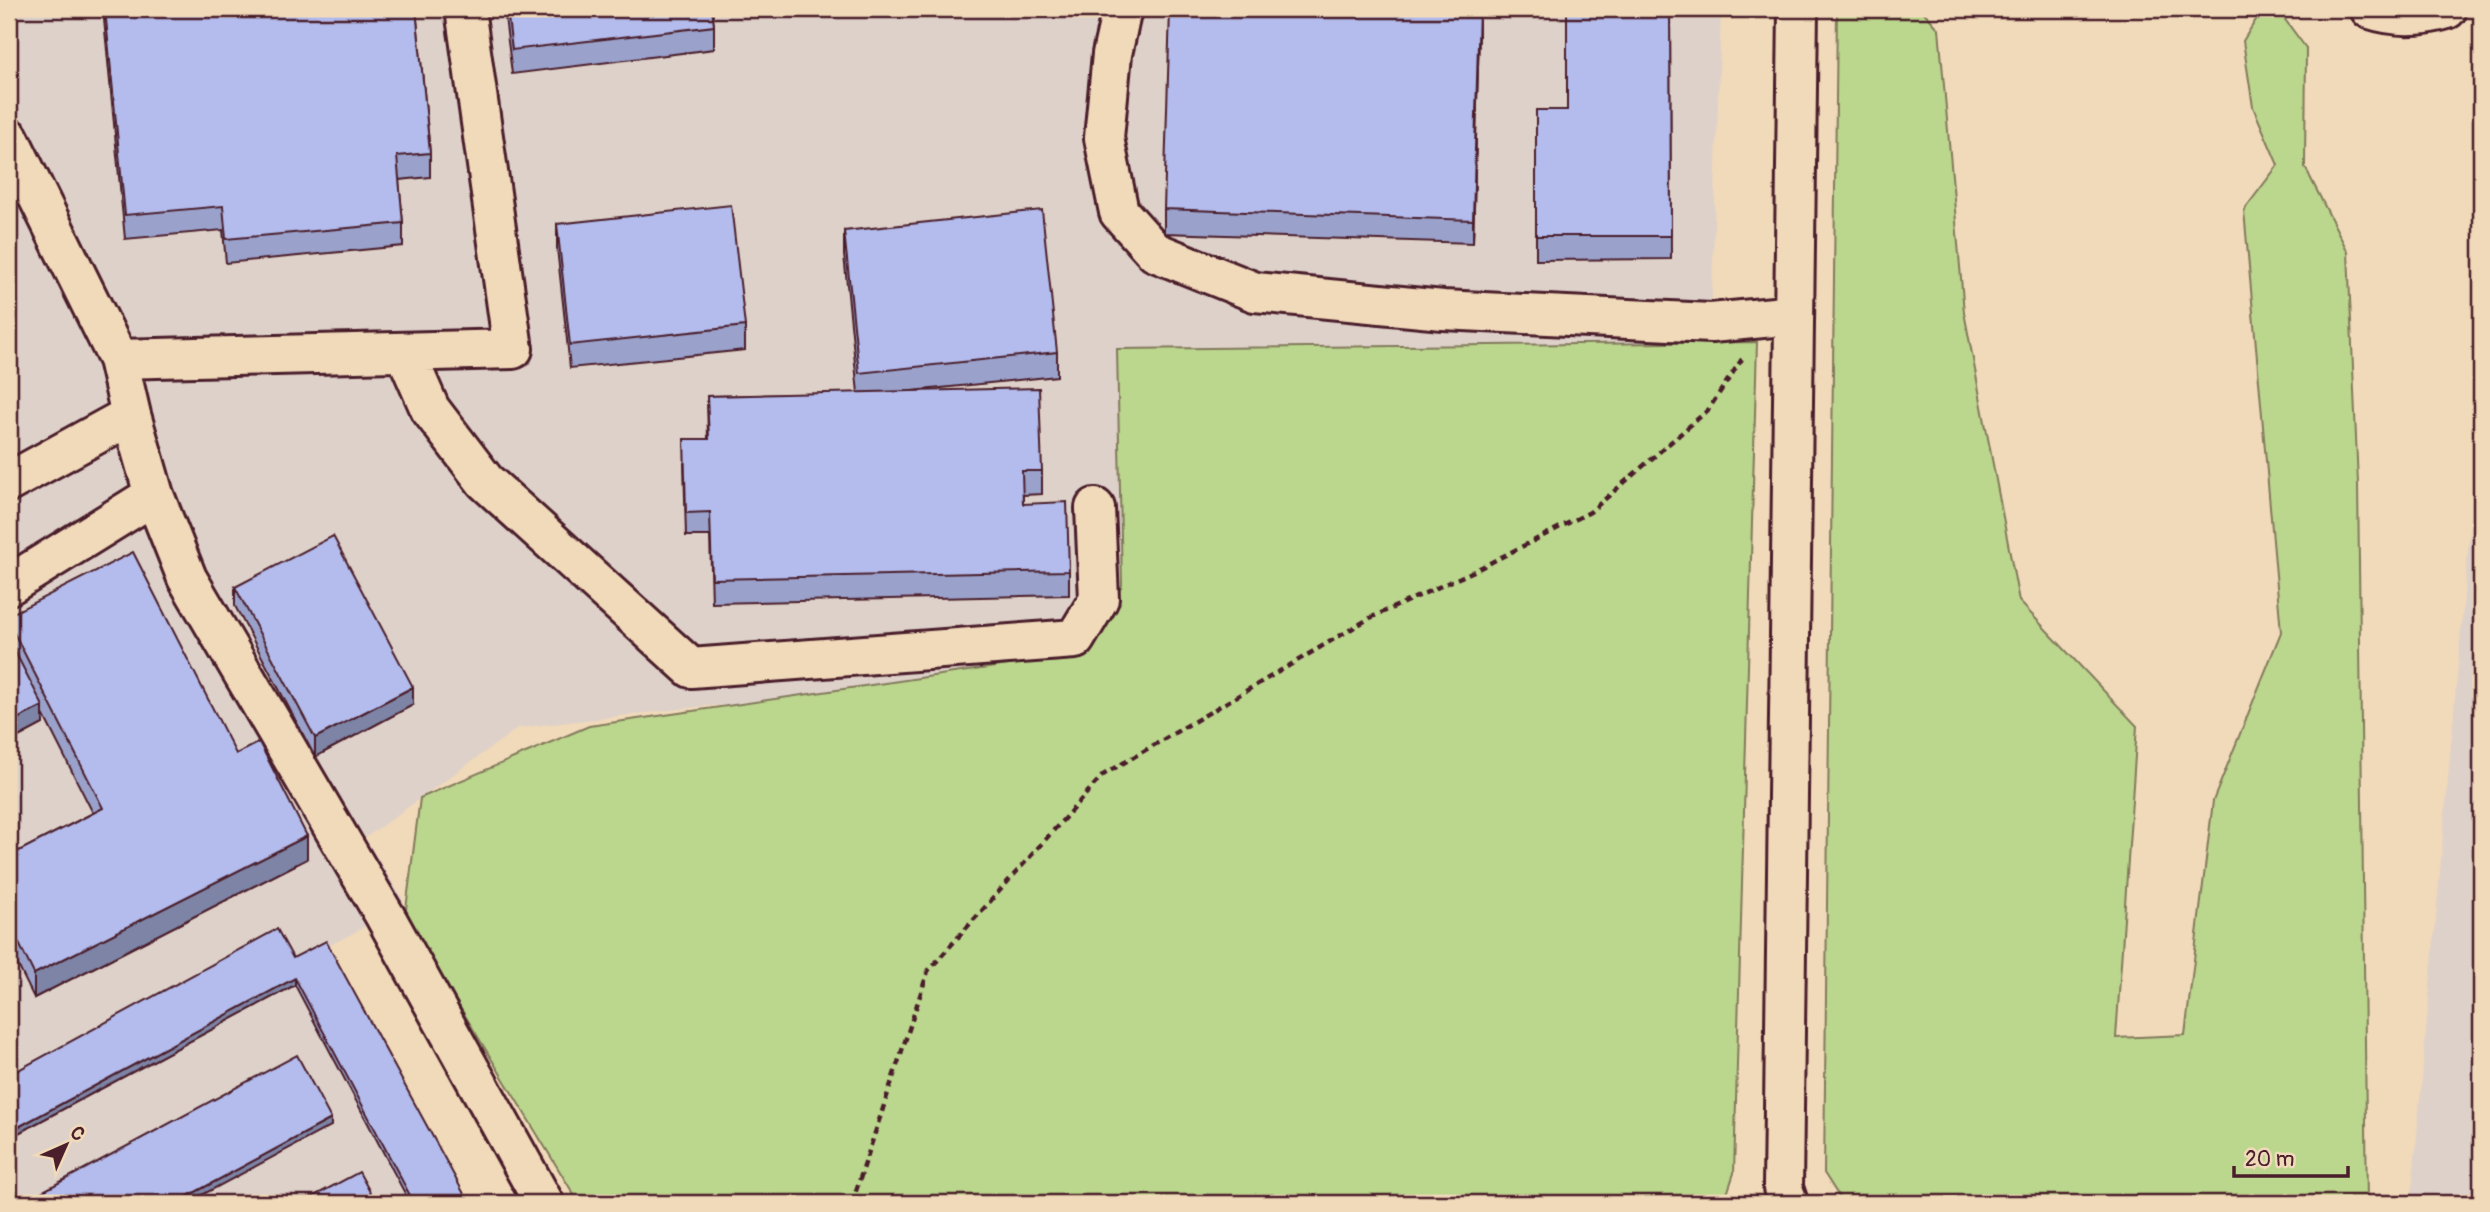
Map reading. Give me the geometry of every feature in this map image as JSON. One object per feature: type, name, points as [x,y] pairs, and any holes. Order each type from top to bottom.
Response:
[{"type":"street","points":[[118,359],[513,349],[465,9]]},
{"type":"street","points":[[1122,9],[1112,54],[1104,138],[1119,212],[1155,252],[1255,292],[1454,311],[1711,323],[1782,316]]},
{"type":"street","points":[[1783,1198],[1782,316],[1798,9]]},
{"type":"street","points":[[2370,9],[2421,16],[2447,9]]},
{"type":"street","points":[[9,138],[118,359],[154,495],[187,578],[385,916],[544,1203]]},
{"type":"street","points":[[405,352],[430,410],[485,481],[691,667],[1075,639],[1099,598],[1095,509]]},
{"type":"street","points":[[9,482],[131,415]]},
{"type":"street","points":[[9,584],[154,495]]},
{"type":"path","points":[[852,1203],[928,971],[1104,775],[1370,618],[1474,571],[1590,512],[1708,410],[1782,316]]},
{"type":"shaded area","points":[[9,9],[1721,9],[1709,387],[1124,699],[706,706],[518,728],[365,838],[404,901],[385,916],[327,947],[466,1203],[9,1203]]},
{"type":"shaded area","points":[[2481,401],[2481,1203],[2411,1203]]},
{"type":"green space","points":[[1837,9],[1921,9],[1939,29],[1964,312],[2019,601],[2137,726],[2116,1038],[2185,1035],[2213,801],[2281,632],[2244,210],[2278,165],[2253,107],[2243,41],[2260,13],[2283,17],[2306,48],[2305,167],[2348,252],[2358,483],[2367,1203],[1843,1203],[1824,1173]]},
{"type":"green space","points":[[1757,342],[1734,1173],[1724,1203],[579,1203],[405,917],[420,798],[589,726],[1085,654],[1122,585],[1117,349]]},
{"type":"building","points":[[105,9],[416,9],[430,153],[397,156],[403,223],[226,239],[223,206],[125,215]]},
{"type":"building","points":[[507,9],[712,9],[714,26],[512,50]]},
{"type":"building","points":[[1170,9],[1479,9],[1473,220],[1164,209]]},
{"type":"building","points":[[1567,9],[1670,9],[1671,236],[1536,236],[1536,110],[1567,110]]},
{"type":"building","points":[[731,205],[745,326],[570,345],[557,224]]},
{"type":"building","points":[[1042,210],[1057,352],[859,373],[844,231]]},
{"type":"building","points":[[1039,388],[1042,471],[1022,471],[1023,504],[1067,502],[1069,571],[712,579],[710,512],[686,513],[684,439],[709,439],[707,396]]},
{"type":"building","points":[[333,536],[413,687],[315,738],[235,587]]},
{"type":"building","points":[[133,552],[236,754],[259,742],[307,836],[34,974],[9,923],[9,856],[103,808],[9,623],[9,615]]},
{"type":"building","points":[[9,643],[43,706],[9,723]]},
{"type":"building","points":[[277,929],[293,958],[326,941],[469,1203],[414,1203],[295,978],[9,1132],[9,1075]]},
{"type":"building","points":[[297,1055],[331,1119],[175,1203],[21,1203]]},
{"type":"building","points":[[359,1172],[376,1203],[301,1203]]}]
